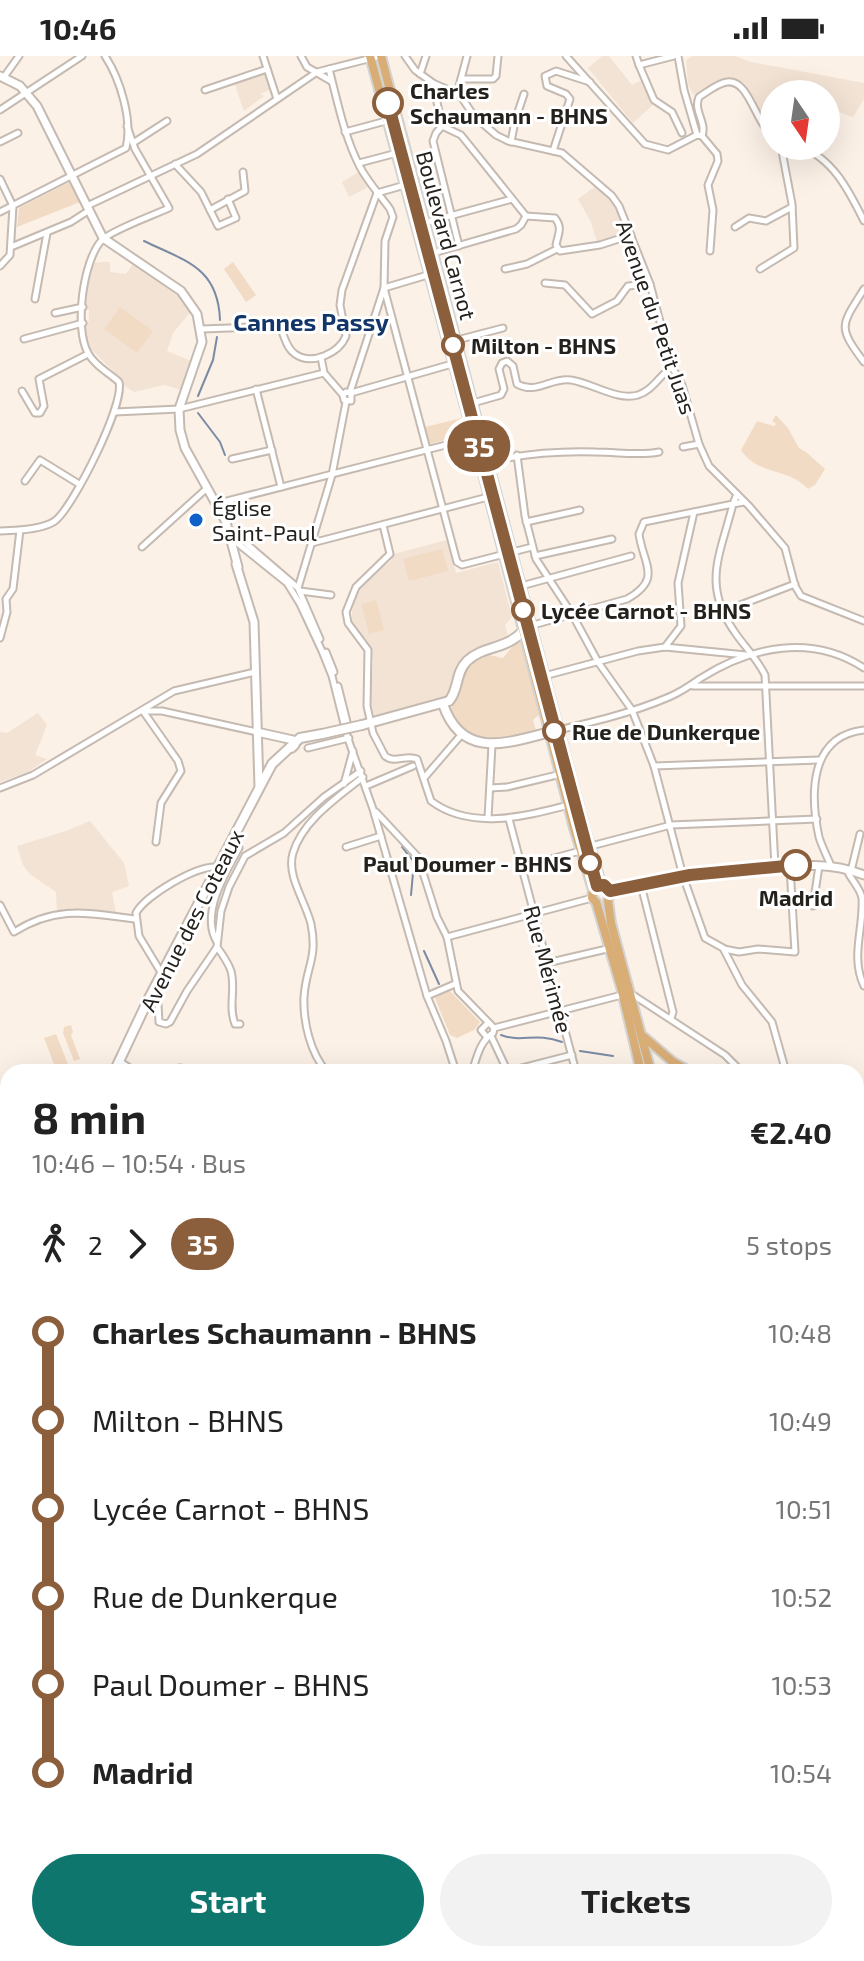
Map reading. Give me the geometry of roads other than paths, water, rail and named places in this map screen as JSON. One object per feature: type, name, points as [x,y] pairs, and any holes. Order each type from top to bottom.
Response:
[{"type":"main road","name":"Boulevard Carnot","points":[[375,57],[387,120],[452,364],[468,404]]},
{"type":"main road","name":"Boulevard Carnot","points":[[375,57],[426,223],[457,340],[489,497],[533,625],[580,851],[641,1033],[642,1064]]},
{"type":"main road","name":"Boulevard Carnot","points":[[477,437],[488,462],[523,631],[607,892],[642,1064]]},
{"type":"main road","points":[[523,631],[505,645],[468,660],[459,673],[453,698],[443,704],[462,733],[475,741],[492,745],[554,735]]},
{"type":"main road","name":"Avenue des Coteaux","points":[[273,766],[289,752],[322,734],[443,704]]},
{"type":"main road","name":"Avenue des Coteaux","points":[[117,1064],[259,787],[294,743],[306,742]]},
{"type":"main road","points":[[594,897],[607,892]]},
{"type":"main road","points":[[594,897],[607,892]]},
{"type":"main road","points":[[641,1033],[677,1064]]},
{"type":"main road","points":[[645,1064],[662,1059],[673,1062]]},
{"type":"street","points":[[19,56],[2,76],[28,94],[103,238],[181,291],[193,305],[202,329],[200,349],[179,409],[182,439],[221,517],[251,607],[259,787]]},
{"type":"street","points":[[0,110],[82,56]]},
{"type":"street","points":[[0,531],[54,522],[93,462],[121,391],[119,382],[88,354],[83,339],[87,268],[103,238],[169,208],[133,143],[119,85],[105,56]]},
{"type":"street","points":[[263,56],[277,99]]},
{"type":"street","points":[[301,56],[307,67],[332,81]]},
{"type":"street","name":"Avenue du Petit Juas","points":[[405,56],[420,74],[457,94],[486,127],[511,142],[562,153],[612,196],[619,206],[650,284],[672,367],[682,385],[699,444],[709,466],[745,501],[785,548],[795,584]]},
{"type":"street","points":[[420,74],[426,56]]},
{"type":"street","points":[[457,94],[467,56]]},
{"type":"street","points":[[461,79],[493,79],[498,56]]},
{"type":"street","points":[[566,56],[642,142],[669,149],[700,135],[704,129],[697,108],[699,97],[728,81],[744,89],[760,123]]},
{"type":"street","points":[[636,56],[654,100],[672,112],[682,133]]},
{"type":"street","points":[[639,65],[676,56],[700,135],[717,154],[718,161],[708,185],[713,210],[710,251]]},
{"type":"street","points":[[11,247],[47,232],[150,175],[197,154],[317,72],[375,57]]},
{"type":"street","points":[[205,90],[267,69]]},
{"type":"street","points":[[329,69],[345,132],[359,163],[393,217],[385,241],[384,288],[459,564],[532,547]]},
{"type":"street","points":[[553,151],[570,99],[547,86],[545,76],[556,71],[591,83]]},
{"type":"street","points":[[433,83],[442,126]]},
{"type":"street","points":[[511,142],[524,94]]},
{"type":"street","points":[[345,132],[387,120]]},
{"type":"street","points":[[133,143],[167,121]]},
{"type":"street","points":[[0,212],[126,148],[127,126]]},
{"type":"street","points":[[442,126],[461,135],[526,216],[555,218],[560,223],[557,249]]},
{"type":"street","points":[[442,126],[433,141],[459,246]]},
{"type":"street","points":[[0,142],[18,133]]},
{"type":"street","points":[[359,163],[398,153]]},
{"type":"street","points":[[760,269],[794,248],[792,207],[784,160]]},
{"type":"street","points":[[824,160],[834,169],[862,212],[864,221]]},
{"type":"street","points":[[175,164],[201,192],[217,225],[236,218],[228,199]]},
{"type":"street","points":[[210,210],[247,189],[243,172]]},
{"type":"street","points":[[0,179],[13,206],[11,247],[8,259],[0,266]]},
{"type":"street","points":[[377,193],[406,185]]},
{"type":"street","points":[[202,329],[276,325],[295,354],[302,357],[321,357],[338,348],[346,336],[340,299],[377,193]]},
{"type":"street","points":[[416,225],[512,199]]},
{"type":"street","points":[[735,227],[749,218],[766,221],[792,207]]},
{"type":"street","points":[[432,254],[516,229],[526,216]]},
{"type":"street","points":[[35,299],[47,232]]},
{"type":"street","points":[[505,269],[527,264],[557,249],[564,252],[631,235]]},
{"type":"street","points":[[384,288],[439,272]]},
{"type":"street","points":[[545,283],[565,285],[592,314],[617,301],[628,286],[650,284]]},
{"type":"street","points":[[346,402],[352,399],[350,393],[384,288]]},
{"type":"street","points":[[864,290],[844,326],[846,336],[864,362]]},
{"type":"street","points":[[55,313],[83,307]]},
{"type":"street","points":[[376,307],[388,308]]},
{"type":"street","points":[[24,339],[83,323]]},
{"type":"street","points":[[457,340],[503,328]]},
{"type":"street","points":[[22,391],[35,413],[40,413],[44,406],[39,379],[88,354]]},
{"type":"street","points":[[297,591],[332,475],[346,402],[324,373],[321,357]]},
{"type":"street","points":[[468,404],[501,395],[504,389],[499,369],[507,361],[513,366],[517,384],[526,389],[568,379],[634,397],[648,391],[672,367]]},
{"type":"street","points":[[343,395],[452,364]]},
{"type":"street","points":[[115,412],[179,409],[324,373]]},
{"type":"street","points":[[256,389],[281,487]]},
{"type":"street","points":[[214,504],[477,437]]},
{"type":"street","points":[[683,447],[699,444]]},
{"type":"street","points":[[232,459],[272,450]]},
{"type":"street","points":[[488,462],[549,452],[636,455],[659,452]]},
{"type":"street","points":[[517,455],[526,522],[535,556],[598,662],[632,710],[654,766],[683,876],[705,938],[739,952],[758,949],[795,952],[789,865]]},
{"type":"street","points":[[25,481],[40,460],[79,484]]},
{"type":"street","points":[[142,547],[206,489]]},
{"type":"street","points":[[737,494],[715,572],[717,601],[765,675],[775,867]]},
{"type":"street","points":[[311,543],[489,497]]},
{"type":"street","points":[[533,625],[627,599],[639,592],[649,577],[639,534],[644,522],[745,501]]},
{"type":"street","points":[[526,522],[580,510]]},
{"type":"street","points":[[665,647],[681,626],[678,583],[694,512]]},
{"type":"street","points":[[383,525],[390,554],[356,587],[346,612],[348,623],[368,650],[366,724],[385,756],[394,760],[415,758],[419,761],[429,797],[434,804],[462,814],[509,819],[570,804]]},
{"type":"street","points":[[0,638],[7,612],[3,599],[13,589],[20,530]]},
{"type":"street","points":[[227,534],[297,591],[332,676],[427,996],[453,1064]]},
{"type":"street","points":[[227,534],[238,567]]},
{"type":"street","points":[[227,534],[297,591],[331,595]]},
{"type":"street","points":[[535,556],[612,539]]},
{"type":"street","points":[[235,552],[244,547]]},
{"type":"street","points":[[520,586],[631,556]]},
{"type":"street","points":[[727,619],[740,605],[795,584],[801,596],[864,621]]},
{"type":"street","points":[[544,676],[665,647],[750,654],[799,646],[830,652],[864,668]]},
{"type":"street","points":[[554,735],[669,697],[750,654]]},
{"type":"street","points":[[0,788],[33,775],[178,689],[255,672]]},
{"type":"street","points":[[692,686],[864,686]]},
{"type":"street","points":[[159,700],[162,711]]},
{"type":"street","points":[[143,711],[162,711],[293,740],[289,752]]},
{"type":"street","points":[[143,711],[178,761],[181,771],[161,803],[156,842]]},
{"type":"street","points":[[831,866],[820,839],[817,819],[819,760],[840,737],[864,730]]},
{"type":"street","points":[[424,779],[462,733]]},
{"type":"street","points":[[306,742],[350,742]]},
{"type":"street","points":[[345,788],[350,742]]},
{"type":"street","points":[[488,818],[492,745]]},
{"type":"street","points":[[654,766],[819,760]]},
{"type":"street","points":[[258,766],[261,771],[273,766]]},
{"type":"street","points":[[366,786],[413,766]]},
{"type":"street","points":[[320,1064],[308,1030],[304,998],[315,952],[314,944],[292,859],[307,826],[362,774]]},
{"type":"street","points":[[490,788],[562,774]]},
{"type":"street","points":[[149,998],[158,1004],[159,1022],[170,1022],[218,945],[221,911],[245,856],[284,833],[324,797],[345,788]]},
{"type":"street","points":[[373,809],[418,857],[437,917],[447,937],[455,984],[459,993],[494,1028]]},
{"type":"street","name":"Rue Mérimée","points":[[509,819],[574,1064]]},
{"type":"street","points":[[591,846],[671,825],[817,819]]},
{"type":"street","points":[[379,829],[386,825]]},
{"type":"street","points":[[860,834],[849,870],[861,896],[857,960],[858,975],[864,986]]},
{"type":"street","points":[[346,847],[381,836]]},
{"type":"street","points":[[231,841],[239,848],[223,880],[211,915],[211,930],[231,971],[230,1013],[235,1024],[240,1024]]},
{"type":"street","points":[[521,867],[580,851]]},
{"type":"street","points":[[607,892],[683,876],[789,865],[831,866],[864,875]]},
{"type":"street","points":[[813,906],[819,865]]},
{"type":"street","points":[[162,974],[139,936],[135,919],[139,907],[157,892],[204,868],[218,867]]},
{"type":"street","points":[[641,884],[673,1012],[671,1018]]},
{"type":"street","points":[[447,937],[594,897]]},
{"type":"street","points":[[0,905],[14,932],[56,913],[100,913],[135,919]]},
{"type":"street","points":[[547,963],[611,948]]},
{"type":"street","points":[[723,948],[742,985],[772,1022],[784,1064]]},
{"type":"street","points":[[427,996],[455,984]]},
{"type":"street","points":[[474,1064],[478,1051],[494,1028],[626,994],[671,1018],[734,1064]]},
{"type":"street","points":[[487,1024],[481,1030],[488,1036],[503,1064]]},
{"type":"street","points":[[538,1064],[572,1055]]},
{"type":"waterway","points":[[144,241],[186,261],[206,277],[218,302],[220,320]]},
{"type":"waterway","points":[[198,396],[213,360],[217,337]]},
{"type":"waterway","points":[[198,413],[220,442],[225,455]]},
{"type":"waterway","points":[[402,847],[414,862],[411,895]]},
{"type":"waterway","points":[[424,951],[439,984]]},
{"type":"waterway","points":[[501,1035],[562,1042]]},
{"type":"waterway","points":[[580,1051],[613,1056]]},
{"type":"place","name":"Charles Schaumann - BHNS","points":[[388,103]]},
{"type":"place","name":"Milton - BHNS","points":[[453,345]]},
{"type":"place","name":"Église Saint-Paul","points":[[196,520]]},
{"type":"place","name":"Lycée Carnot - BHNS","points":[[523,610]]},
{"type":"place","name":"Rue de Dunkerque","points":[[554,731]]},
{"type":"place","name":"Paul Doumer - BHNS","points":[[590,863]]},
{"type":"place","name":"Madrid","points":[[796,865]]},
{"type":"district","name":"Cannes Passy","points":[[311,321]]}]
